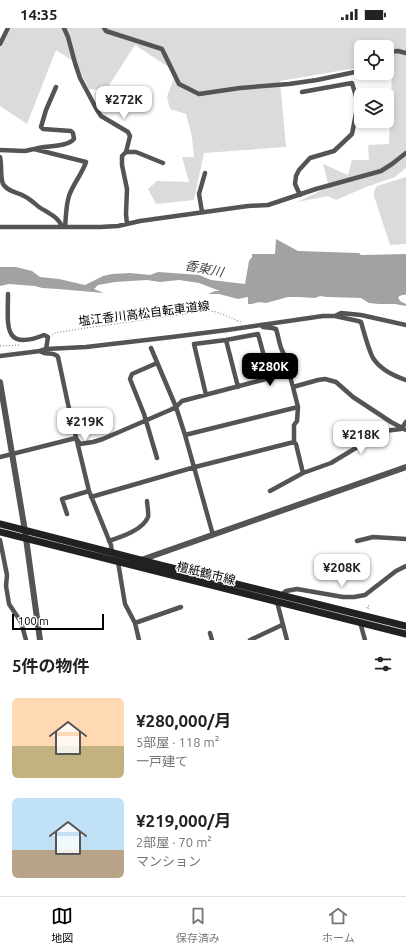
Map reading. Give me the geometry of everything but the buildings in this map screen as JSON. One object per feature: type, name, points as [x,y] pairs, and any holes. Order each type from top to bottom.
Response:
[{"type":"main road","name":"檀紙鶴市線","points":[[0,524],[25,534],[118,562],[406,634]]},
{"type":"main road","name":"檀紙鶴市線","points":[[0,532],[25,534],[112,553],[406,626]]},
{"type":"street","points":[[0,44],[8,28]]},
{"type":"street","points":[[64,28],[80,78],[97,110],[101,116],[128,132],[130,136],[126,152],[122,156],[122,165],[128,189],[126,214],[127,224]]},
{"type":"street","points":[[104,28],[106,31],[162,49],[179,84],[199,94],[240,88],[289,84],[354,72]]},
{"type":"street","points":[[394,51],[406,53]]},
{"type":"street","points":[[300,195],[295,184],[296,176],[299,170],[310,158],[334,151],[352,134],[358,102],[352,83],[302,92]]},
{"type":"street","points":[[34,150],[39,147],[60,145],[74,139],[72,131],[43,129],[41,127],[46,110],[56,87]]},
{"type":"street","points":[[0,150],[34,150],[86,162],[69,195],[64,227]]},
{"type":"street","points":[[126,152],[136,152],[163,163]]},
{"type":"street","points":[[0,226],[118,226],[140,221],[202,212],[268,205],[316,189],[382,171],[406,153]]},
{"type":"street","points":[[0,156],[4,186],[9,190],[25,196],[54,216],[64,227]]},
{"type":"street","points":[[202,212],[199,194],[205,173]]},
{"type":"street","points":[[8,294],[8,326],[11,335],[16,340],[23,341],[36,339],[44,335],[48,337],[46,349]]},
{"type":"street","points":[[335,316],[340,313],[361,315],[406,325]]},
{"type":"street","points":[[0,356],[46,349],[86,347],[172,338],[316,316],[335,316],[361,322],[373,358],[384,369],[396,377],[406,380]]},
{"type":"street","points":[[261,325],[263,327],[276,329],[282,350],[289,364],[289,373],[294,387],[298,407],[297,421],[294,425],[294,442],[296,444],[303,473]]},
{"type":"street","points":[[206,395],[194,344],[258,334],[270,378]]},
{"type":"street","points":[[226,340],[238,387]]},
{"type":"street","points":[[151,348],[176,407],[213,534]]},
{"type":"street","points":[[40,351],[42,353],[57,355],[89,491],[111,545],[112,553]]},
{"type":"street","points":[[157,363],[132,374],[130,379],[144,414],[157,458]]},
{"type":"street","points":[[76,438],[80,444],[103,439],[176,407],[182,401],[289,373]]},
{"type":"street","points":[[294,387],[325,379],[336,382],[353,397],[404,429]]},
{"type":"street","points":[[0,382],[25,534],[40,640]]},
{"type":"street","points":[[185,435],[298,407]]},
{"type":"street","points":[[404,429],[406,422]]},
{"type":"street","points":[[270,491],[303,473],[331,463],[384,431],[404,429]]},
{"type":"street","points":[[0,457],[76,438]]},
{"type":"street","points":[[91,497],[294,442]]},
{"type":"street","points":[[128,564],[406,467]]},
{"type":"street","points":[[67,514],[62,499],[89,491]]},
{"type":"street","points":[[109,541],[123,537],[141,526],[148,517],[147,501]]},
{"type":"street","points":[[357,541],[373,537],[406,539]]},
{"type":"street","points":[[0,540],[7,575],[6,586],[9,604],[22,622],[26,640]]},
{"type":"street","points":[[118,562],[125,604],[134,623],[139,640]]},
{"type":"street","points":[[281,595],[286,591],[297,590],[343,597],[360,597],[365,595],[396,571],[406,566]]},
{"type":"street","points":[[277,602],[287,640]]},
{"type":"street","points":[[134,623],[181,607]]},
{"type":"street","points":[[360,622],[365,640]]},
{"type":"street","points":[[250,640],[282,625]]},
{"type":"street","points":[[210,633],[212,640]]},
{"type":"path","name":"塩江香川高松自転車道線","points":[[48,337],[55,333],[207,311],[217,312],[240,322],[246,322]]},
{"type":"path","points":[[0,346],[22,345]]},
{"type":"shaded area","points":[[11,28],[406,28],[406,168],[395,177],[366,187],[336,200],[328,196],[297,202],[329,187],[323,164],[348,175],[352,160],[369,160],[368,145],[389,144],[390,128],[394,128],[394,88],[391,88],[392,80],[394,80],[394,40],[354,40],[354,69],[280,81],[286,147],[204,153],[194,200],[156,204],[148,189],[157,181],[189,182],[182,157],[194,157],[192,137],[186,114],[170,109],[167,97],[176,72],[135,45],[106,90],[89,89],[76,63],[56,50],[27,124],[0,106],[0,48]]},
{"type":"shaded area","points":[[406,177],[406,244],[390,245],[374,196],[374,191],[377,186]]},
{"type":"shaded area","points":[[276,239],[298,251],[359,253],[361,255],[406,254],[406,294],[398,297],[400,301],[406,304],[406,306],[369,303],[361,298],[320,296],[315,298],[288,297],[266,303],[259,302],[248,304],[248,297],[238,299],[219,294],[208,294],[215,291],[220,291],[199,283],[179,280],[160,282],[147,280],[115,282],[98,285],[94,289],[104,293],[9,284],[0,286],[0,267],[16,267],[32,271],[40,277],[59,279],[85,285],[103,276],[112,274],[130,273],[150,275],[158,272],[199,275],[211,280],[245,284],[249,261],[252,254],[275,254]]},
{"type":"water label","name":"香東川","points":[[204,268]]}]
